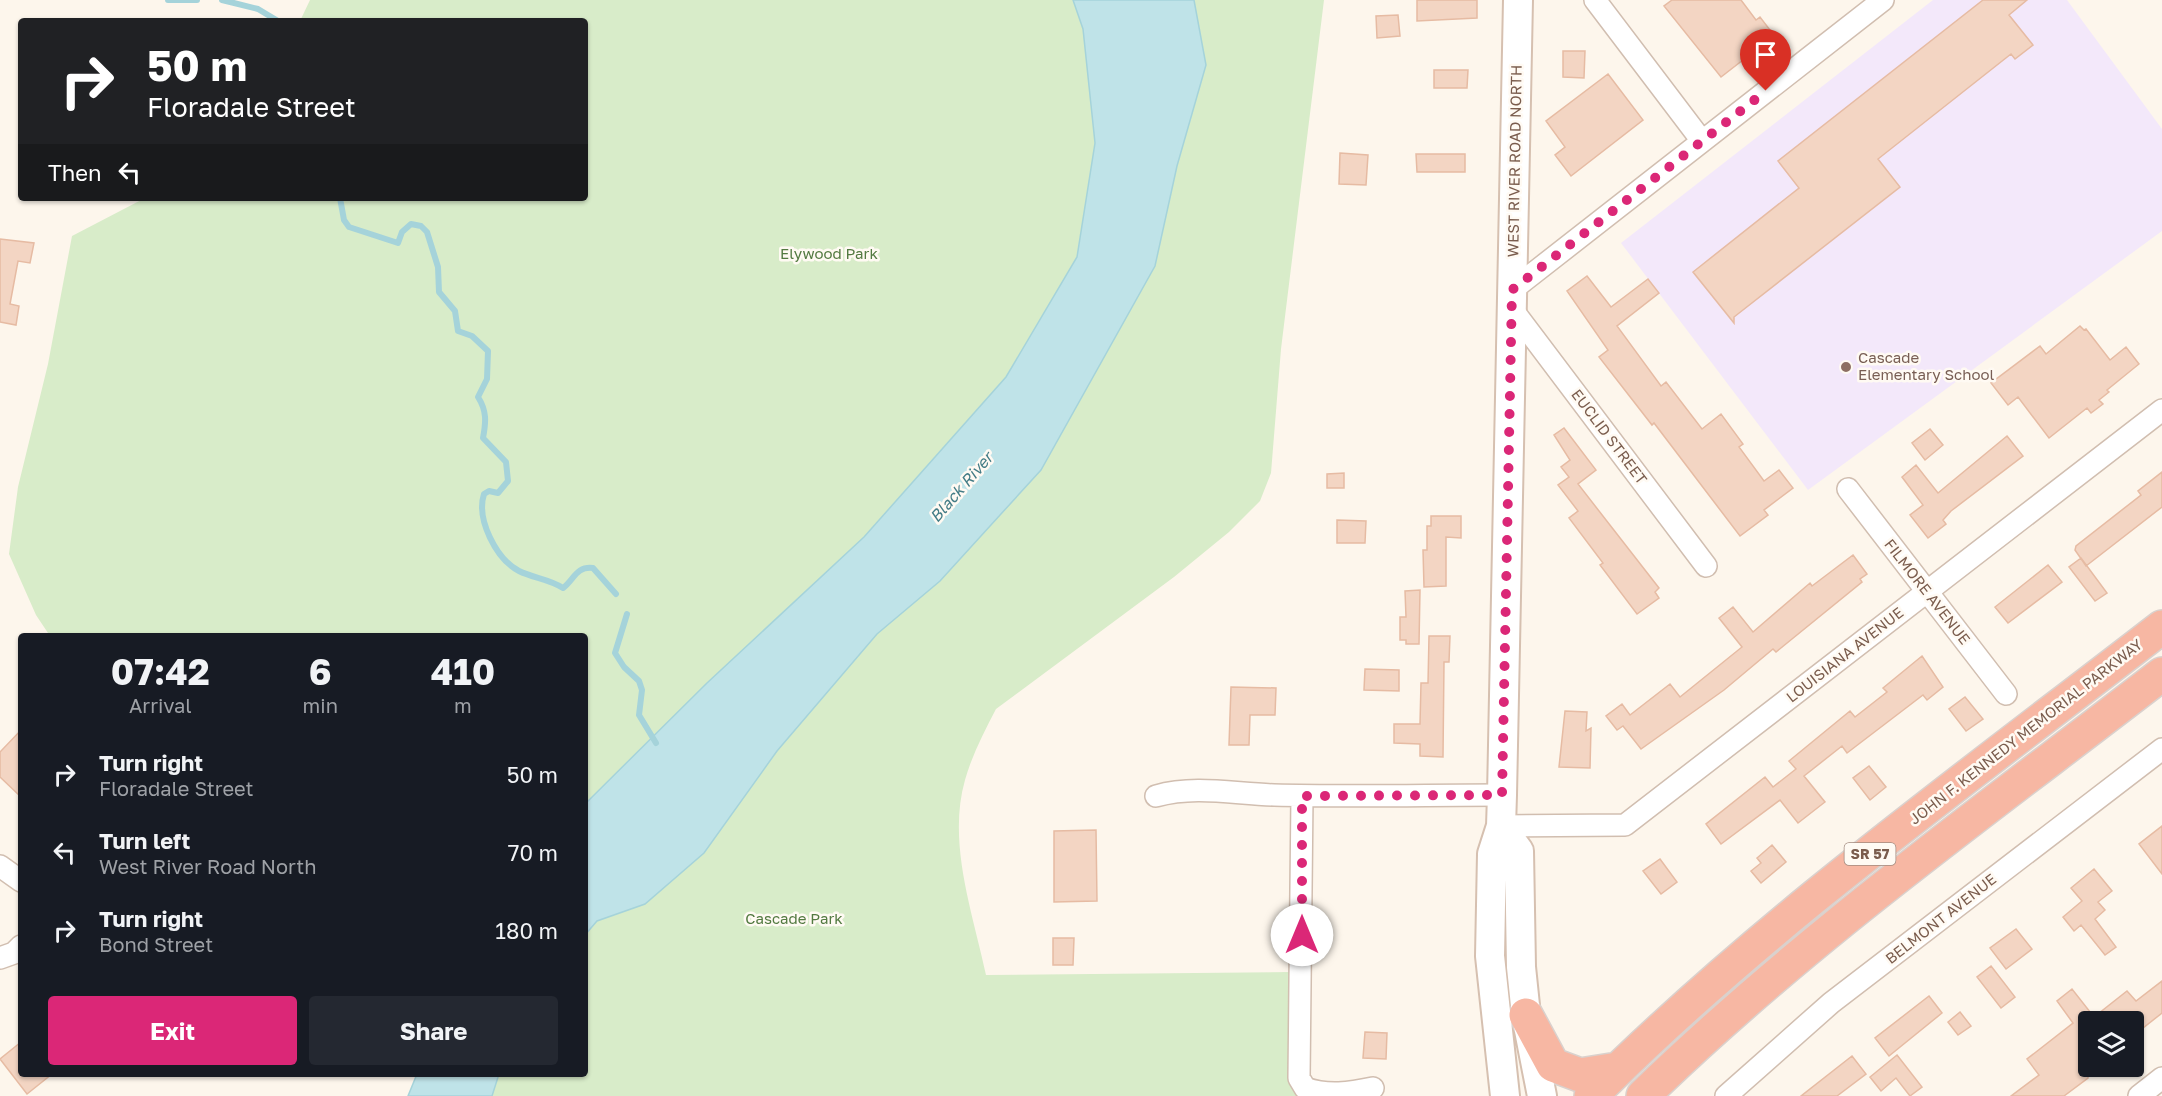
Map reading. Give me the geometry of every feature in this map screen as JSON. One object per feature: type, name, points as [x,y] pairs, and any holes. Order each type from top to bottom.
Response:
[{"type":"highway","name":"JOHN F. KENNEDY MEMORIAL PARKWAY","points":[[1591,1096],[1703,989],[1805,904],[2162,627]]},
{"type":"highway","name":"SR 57","points":[[1643,1096],[1728,1015],[1776,975],[1890,883],[2162,674]]},
{"type":"highway","points":[[1526,1015],[1553,1065],[1580,1075],[1618,1069]]},
{"type":"street","name":"WEST RIVER ROAD NORTH","points":[[1505,1096],[1490,956],[1492,854],[1501,826],[1502,795],[1518,0]]},
{"type":"street","points":[[1595,0],[1702,141]]},
{"type":"street","points":[[1512,300],[1702,141],[1883,0]]},
{"type":"street","name":"EUCLID STREET","points":[[1512,300],[1706,566]]},
{"type":"street","name":"LOUISIANA AVENUE","points":[[1501,826],[1625,825],[2162,410]]},
{"type":"street","name":"FILMORE AVENUE","points":[[1848,489],[2006,694]]},
{"type":"street","name":"BELMONT AVENUE","points":[[1725,1096],[1831,1004],[2162,749]]},
{"type":"street","points":[[1156,796],[1200,790],[1302,796],[1502,795]]},
{"type":"street","points":[[1302,796],[1299,1078],[1305,1088],[1323,1095],[1343,1095],[1373,1088]]},
{"type":"street","points":[[1501,826],[1519,851],[1521,967],[1526,1015],[1542,1096]]},
{"type":"street","points":[[0,866],[18,879]]},
{"type":"street","points":[[0,958],[18,949]]},
{"type":"street","points":[[2139,1096],[2162,1078]]},
{"type":"shaded area","name":"Cascade Elementary School","points":[[1933,0],[2067,0],[2162,129],[2162,231],[1808,490],[1621,243]]},
{"type":"green space","name":"Elywood Park","points":[[310,0],[1324,0],[1281,349],[1271,473],[1260,501],[1229,532],[1174,577],[996,709],[965,780],[960,804],[959,828],[964,878],[986,975],[1293,972],[1288,1064],[1290,1078],[1306,1096],[454,1096],[461,1077],[588,1077],[588,633],[48,633],[36,615],[9,554],[18,487],[48,364],[72,236],[139,201],[588,201],[588,18],[301,18]]},
{"type":"water","name":"Black River","points":[[1073,0],[1194,0],[1206,65],[1177,166],[1155,266],[1041,470],[940,581],[877,634],[777,751],[704,853],[645,904],[597,921],[588,932],[588,801],[707,683],[864,537],[1006,377],[1077,257],[1095,143],[1083,29]]},
{"type":"water","points":[[416,1077],[498,1077],[492,1096],[408,1096]]},
{"type":"building","points":[[1417,0],[1477,0],[1477,18],[1417,21]]},
{"type":"building","points":[[1672,0],[1741,0],[1756,20],[1760,17],[1770,30],[1762,36],[1766,42],[1721,77],[1664,6]]},
{"type":"building","points":[[1983,0],[2027,0],[2009,15],[2033,45],[2015,59],[2011,54],[1878,159],[1900,187],[1734,317],[1734,323],[1693,272],[1799,188],[1778,161]]},
{"type":"building","points":[[1398,15],[1400,36],[1377,38],[1376,16]]},
{"type":"building","points":[[1563,51],[1585,51],[1584,78],[1563,77]]},
{"type":"building","points":[[1434,70],[1468,70],[1467,88],[1434,88]]},
{"type":"building","points":[[1608,74],[1643,120],[1571,176],[1555,155],[1565,147],[1546,121]]},
{"type":"building","points":[[1340,153],[1368,155],[1366,185],[1339,184]]},
{"type":"building","points":[[1416,154],[1465,154],[1465,172],[1417,172]]},
{"type":"building","points":[[0,239],[34,243],[30,263],[18,261],[10,304],[19,306],[16,325],[0,322]]},
{"type":"building","points":[[1587,276],[1611,307],[1648,279],[1659,293],[1617,326],[1661,386],[1666,382],[1702,429],[1721,414],[1743,444],[1739,447],[1764,481],[1779,470],[1793,488],[1764,510],[1768,515],[1740,536],[1654,423],[1652,425],[1599,357],[1608,350],[1567,291]]},
{"type":"building","points":[[2080,326],[2086,329],[2110,360],[2126,347],[2139,364],[2107,390],[2109,392],[2099,400],[2103,404],[2091,413],[2087,408],[2049,438],[2018,397],[2008,405],[1991,383],[2040,346],[2046,354]]},
{"type":"building","points":[[1564,428],[1596,470],[1578,484],[1659,588],[1655,592],[1659,598],[1637,614],[1600,565],[1603,563],[1569,518],[1578,511],[1558,485],[1569,477],[1561,467],[1570,460],[1554,435]]},
{"type":"building","points":[[1930,429],[1943,445],[1925,460],[1912,443]]},
{"type":"building","points":[[2007,436],[2023,456],[1951,511],[1943,520],[1946,524],[1928,538],[1910,515],[1923,505],[1902,477],[1916,465],[1938,493]]},
{"type":"building","points":[[2162,472],[2162,507],[2086,566],[2075,550],[2076,546],[2141,495],[2138,491]]},
{"type":"building","points":[[1344,473],[1344,488],[1327,488],[1327,474]]},
{"type":"building","points":[[1431,516],[1461,516],[1461,538],[1446,537],[1446,586],[1424,587],[1423,550],[1427,550],[1427,526],[1431,526]]},
{"type":"building","points":[[1337,520],[1366,521],[1365,543],[1337,543]]},
{"type":"building","points":[[1853,555],[1867,574],[1860,579],[1862,582],[1776,652],[1773,649],[1724,690],[1641,749],[1623,726],[1617,730],[1606,716],[1622,704],[1630,715],[1670,684],[1680,697],[1742,647],[1719,618],[1733,607],[1753,632],[1810,583],[1812,586]]},
{"type":"building","points":[[2081,558],[2107,593],[2095,601],[2069,567]]},
{"type":"building","points":[[2048,565],[2062,582],[2008,623],[1995,607]]},
{"type":"building","points":[[1420,590],[1419,644],[1406,644],[1406,640],[1400,640],[1400,617],[1406,617],[1405,591]]},
{"type":"building","points":[[1429,636],[1450,636],[1449,662],[1444,662],[1443,757],[1420,756],[1420,744],[1394,743],[1394,724],[1420,724],[1421,683],[1428,683]]},
{"type":"building","points":[[1922,656],[1943,687],[1927,700],[1923,695],[1847,753],[1842,746],[1804,776],[1825,802],[1798,823],[1780,800],[1721,844],[1706,824],[1765,777],[1773,787],[1796,769],[1789,761],[1850,711],[1855,717],[1887,692],[1883,688]]},
{"type":"building","points":[[1365,669],[1399,670],[1399,691],[1364,690]]},
{"type":"building","points":[[1231,687],[1276,688],[1275,715],[1250,715],[1249,745],[1229,745]]},
{"type":"building","points":[[1965,697],[1983,719],[1966,731],[1949,709]]},
{"type":"building","points":[[1565,711],[1587,712],[1586,731],[1591,728],[1590,768],[1559,767]]},
{"type":"building","points":[[18,733],[18,794],[0,777],[0,752]]},
{"type":"building","points":[[1869,766],[1886,787],[1870,800],[1853,778]]},
{"type":"building","points":[[2162,826],[2162,874],[2139,844]]},
{"type":"building","points":[[1096,830],[1097,901],[1054,902],[1054,831]]},
{"type":"building","points":[[1772,845],[1786,862],[1761,883],[1751,871],[1761,863],[1757,858]]},
{"type":"building","points":[[1660,859],[1677,882],[1661,894],[1643,871]]},
{"type":"building","points":[[2094,869],[2112,891],[2098,902],[2105,910],[2095,919],[2116,947],[2105,955],[2081,925],[2074,931],[2063,917],[2082,901],[2071,888]]},
{"type":"building","points":[[2016,929],[2032,949],[2006,969],[1990,948]]},
{"type":"building","points":[[1053,938],[1074,938],[1073,965],[1053,965]]},
{"type":"building","points":[[1991,966],[2015,997],[2001,1008],[1977,977]]},
{"type":"building","points":[[2162,981],[2162,1013],[2144,1027],[2144,1011],[2102,1011],[2127,991],[2136,1001]]},
{"type":"building","points":[[2072,989],[2089,1011],[2078,1011],[2078,1077],[2088,1078],[2064,1096],[2011,1096],[2039,1075],[2027,1059],[2073,1023],[2057,1001]]},
{"type":"building","points":[[1929,996],[1942,1013],[1889,1056],[1875,1038]]},
{"type":"building","points":[[1960,1012],[1971,1026],[1958,1035],[1948,1022]]},
{"type":"building","points":[[1365,1032],[1387,1033],[1386,1059],[1363,1058]]},
{"type":"building","points":[[18,1044],[18,1077],[48,1077],[27,1094],[0,1059]]},
{"type":"building","points":[[1897,1055],[1922,1087],[1910,1096],[1896,1078],[1881,1091],[1870,1077]]},
{"type":"building","points":[[1852,1056],[1866,1074],[1837,1096],[1801,1096]]},
{"type":"waterway","points":[[168,0],[197,0]]},
{"type":"waterway","points":[[222,0],[258,9],[273,18]]},
{"type":"waterway","points":[[341,201],[344,220],[349,227],[398,243],[402,232],[411,224],[421,226],[427,232],[438,267],[439,292],[455,311],[458,331],[472,336],[488,351],[487,379],[478,397],[485,417],[483,438],[506,462],[508,481],[498,493],[489,491],[484,494],[482,504],[485,526],[496,548],[519,571],[563,588],[579,571],[593,568],[616,594]]},
{"type":"waterway","points":[[627,614],[615,653],[624,667],[639,681],[642,690],[639,715],[656,743]]},
{"type":"place","name":"Cascade Elementary School","points":[[1846,367]]},
{"type":"route","points":[[1302,935],[1302,796],[1502,795],[1512,290],[1766,91]]},
{"type":"park label","name":"Cascade Park","points":[[794,919]]}]
